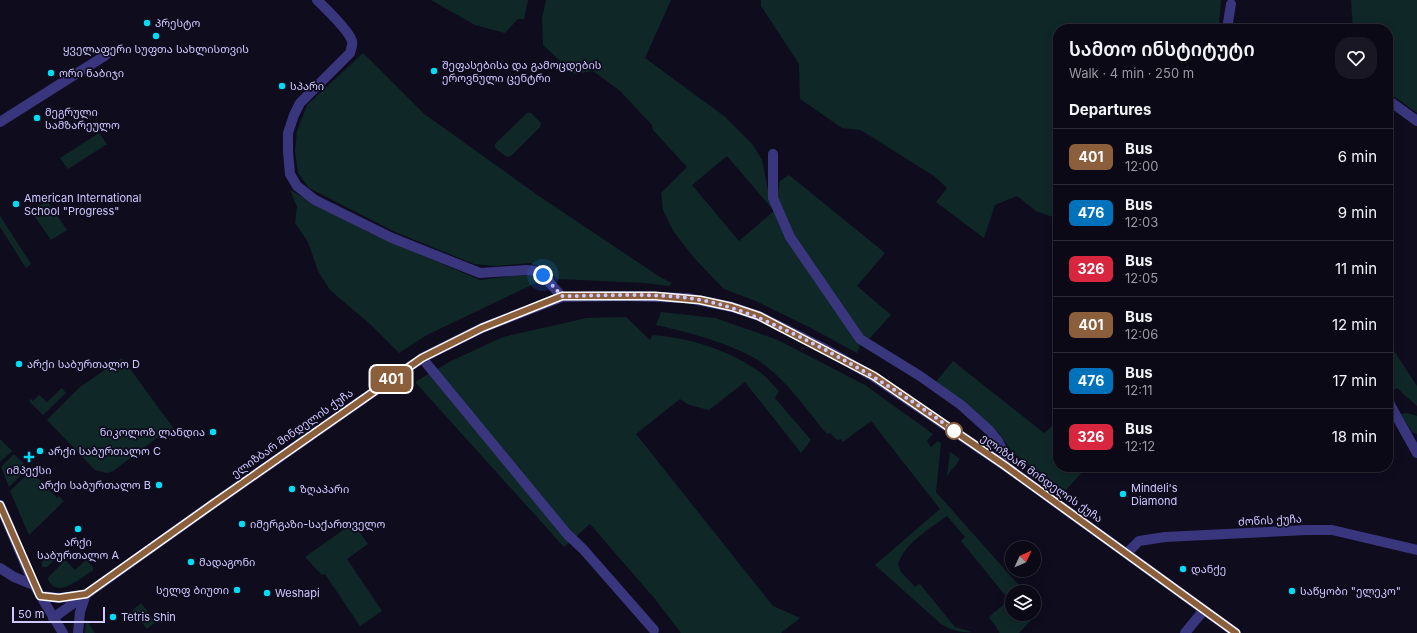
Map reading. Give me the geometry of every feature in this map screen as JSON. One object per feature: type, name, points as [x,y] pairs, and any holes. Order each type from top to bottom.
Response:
[{"type":"street","points":[[317,0],[346,32],[352,40],[352,46],[350,53],[300,103],[294,115],[288,133],[288,152],[290,174],[297,186],[315,200],[392,238],[480,273],[526,270],[535,271],[543,275],[562,296]]},
{"type":"street","points":[[1228,24],[1231,4]]},
{"type":"street","points":[[0,122],[106,55]]},
{"type":"street","points":[[1393,104],[1417,121]]},
{"type":"street","points":[[773,154],[773,198],[790,237],[860,339],[920,376],[961,405],[990,431],[998,441],[1004,453],[1004,465]]},
{"type":"street","name":"ელიზბარ მინდელის ქუჩა","points":[[53,618],[422,358],[482,328],[562,296],[624,296],[687,298],[732,307],[759,316],[874,376],[1004,465],[1236,633]]},
{"type":"street","points":[[422,358],[567,534],[583,549],[654,630]]},
{"type":"street","points":[[1393,410],[1417,453]]},
{"type":"street","points":[[0,505],[34,585],[63,633]]},
{"type":"street","name":"ძოწის ქუჩა","points":[[1127,553],[1139,541],[1165,537],[1313,530],[1332,530],[1417,550]]},
{"type":"street","points":[[0,568],[14,577],[34,585]]},
{"type":"street","points":[[78,633],[80,612],[86,594]]},
{"type":"street","name":"ელიზბარ მინდელის ქუჩა","points":[[40,596],[64,598],[86,594]]},
{"type":"street","points":[[1186,633],[1204,610]]},
{"type":"green space","points":[[431,0],[528,0],[524,19],[518,19],[505,33],[475,25]]},
{"type":"green space","points":[[546,0],[671,0],[645,58],[724,116],[752,144],[762,160],[770,201],[786,239],[860,346],[857,353],[756,301],[724,289],[695,259],[674,232],[663,210],[661,193],[687,167],[653,130],[652,125],[619,90],[593,71],[574,74],[543,45],[542,18]],"holes":[[[727,156],[774,211],[739,241],[692,185]]]},
{"type":"green space","points":[[761,0],[1221,0],[1219,24],[1053,24],[1053,217],[1036,211],[1017,196],[995,205],[984,238],[936,202],[947,188],[934,176],[860,130],[842,128],[800,99],[799,64],[761,6]]},
{"type":"green space","points":[[1351,0],[1417,0],[1417,113],[1393,96],[1393,24],[1353,24]]},
{"type":"green space","points":[[363,53],[423,113],[536,194],[660,277],[672,283],[669,286],[645,283],[558,279],[542,267],[530,263],[495,266],[474,264],[395,232],[309,188],[298,173],[295,151],[297,131],[307,105]]},
{"type":"green space","points":[[527,113],[531,113],[541,123],[540,127],[511,156],[507,157],[495,148],[495,144]]},
{"type":"green space","points":[[99,133],[107,144],[68,169],[60,158]]},
{"type":"green space","points":[[789,175],[885,253],[857,286],[891,315],[868,340],[863,337],[792,234],[777,197],[780,181]]},
{"type":"green space","points":[[290,190],[368,232],[480,280],[520,275],[532,276],[540,281],[427,335],[399,353],[370,324],[330,290],[318,271],[308,242],[295,223],[297,207]]},
{"type":"green space","points":[[47,201],[67,230],[51,240],[31,211]]},
{"type":"green space","points":[[0,216],[31,264],[26,268],[0,227]]},
{"type":"green space","points":[[661,312],[715,318],[778,340],[865,385],[933,434],[927,441],[931,447],[938,441],[941,443],[936,492],[1005,570],[1005,577],[1012,577],[1019,585],[1005,585],[1005,595],[961,541],[965,537],[947,516],[918,537],[906,549],[898,564],[901,572],[915,587],[920,584],[955,627],[972,632],[956,631],[941,624],[875,565],[940,509],[871,421],[843,442],[841,439],[837,440],[830,433],[827,434],[781,379],[759,361],[736,349],[714,341],[656,325]]},
{"type":"green space","points":[[626,317],[650,340],[653,335],[694,342],[720,350],[757,370],[779,391],[775,398],[811,440],[801,453],[745,382],[709,410],[689,405],[680,399],[636,434],[773,606],[800,618],[781,633],[681,633],[655,599],[590,524],[564,547],[415,382],[451,361],[503,337],[587,318]]},
{"type":"green space","points":[[1393,350],[1417,386],[1417,406],[1397,388],[1393,390]]},
{"type":"green space","points":[[122,358],[177,433],[158,437],[113,471],[107,473],[95,470],[47,420],[80,387]]},
{"type":"green space","points":[[953,361],[1044,433],[1053,425],[1053,472],[1082,472],[1065,491],[1012,452],[998,432],[935,383]]},
{"type":"green space","points":[[62,388],[66,393],[43,415],[29,401],[31,399],[33,401],[39,395],[47,402]]},
{"type":"green space","points":[[1407,413],[1417,416],[1417,434],[1412,432],[1401,414]]},
{"type":"green space","points":[[0,439],[12,451],[0,462]]},
{"type":"green space","points":[[950,452],[960,459],[953,469],[952,468],[947,477]]},
{"type":"green space","points":[[14,454],[28,468],[9,487],[1,467]]},
{"type":"green space","points":[[31,471],[57,498],[59,496],[64,501],[29,535],[10,491]]},
{"type":"green space","points":[[353,523],[368,544],[347,559],[382,611],[360,626],[325,574],[322,575],[305,557]]},
{"type":"green space","points":[[54,549],[60,555],[47,567],[42,567],[42,562]]},
{"type":"green space","points":[[65,560],[75,570],[86,560],[93,567],[93,570],[76,582],[58,588],[52,585],[48,578]]},
{"type":"green space","points":[[141,603],[156,622],[147,629],[132,611]]},
{"type":"green space","points":[[1005,603],[1005,621],[1030,621],[1019,633],[1000,633],[989,617]]},
{"type":"green space","points":[[86,619],[95,633],[85,633]]},
{"type":"bus line","name":"401","points":[[0,505],[14,540],[40,596],[69,598],[86,594],[405,368],[482,328],[562,296],[655,296],[687,298],[732,307],[759,316],[827,350],[874,376],[1004,465],[1236,633]]},
{"type":"place","name":"პრესტო","points":[[147,23]]},
{"type":"place","name":"ყველაფერი სუფთა სახლისთვის","points":[[156,36]]},
{"type":"place","name":"შეფასებისა და გამოცდების ეროვნული ცენტრი","points":[[434,71]]},
{"type":"place","name":"ორი ნაბიჯი","points":[[51,73]]},
{"type":"place","name":"სპარი","points":[[282,86]]},
{"type":"place","name":"მეგრული სამზარეულო","points":[[37,118]]},
{"type":"place","name":"American International School \"Progress\"","points":[[16,204]]},
{"type":"place","name":"არქი საბურთალო D","points":[[19,364]]},
{"type":"place","name":"ნიკოლოზ ლანდია","points":[[213,432]]},
{"type":"place","name":"არქი საბურთალო C","points":[[40,451]]},
{"type":"place","name":"იმპექსი","points":[[29,457]]},
{"type":"place","name":"არქი საბურთალო B","points":[[159,485]]},
{"type":"place","name":"ზღაპარი","points":[[292,489]]},
{"type":"place","name":"Mindeli's Diamond","points":[[1123,494]]},
{"type":"place","name":"იმერგაზი-საქართველო","points":[[242,524]]},
{"type":"place","name":"არქი საბურთალო A","points":[[78,529]]},
{"type":"place","name":"მადაგონი","points":[[191,562]]},
{"type":"place","name":"დანქე","points":[[1183,569]]},
{"type":"place","name":"სელფ ბიუთი","points":[[237,590]]},
{"type":"place","name":"საწყობი \"ელეკო\"","points":[[1292,591]]},
{"type":"place","name":"Weshapi","points":[[267,593]]},
{"type":"place","name":"Tetris Shin","points":[[113,617]]},
{"type":"route","points":[[543,275],[562,296],[655,296],[687,298],[732,307],[759,316],[827,350],[874,376],[957,433],[954,431]]}]
